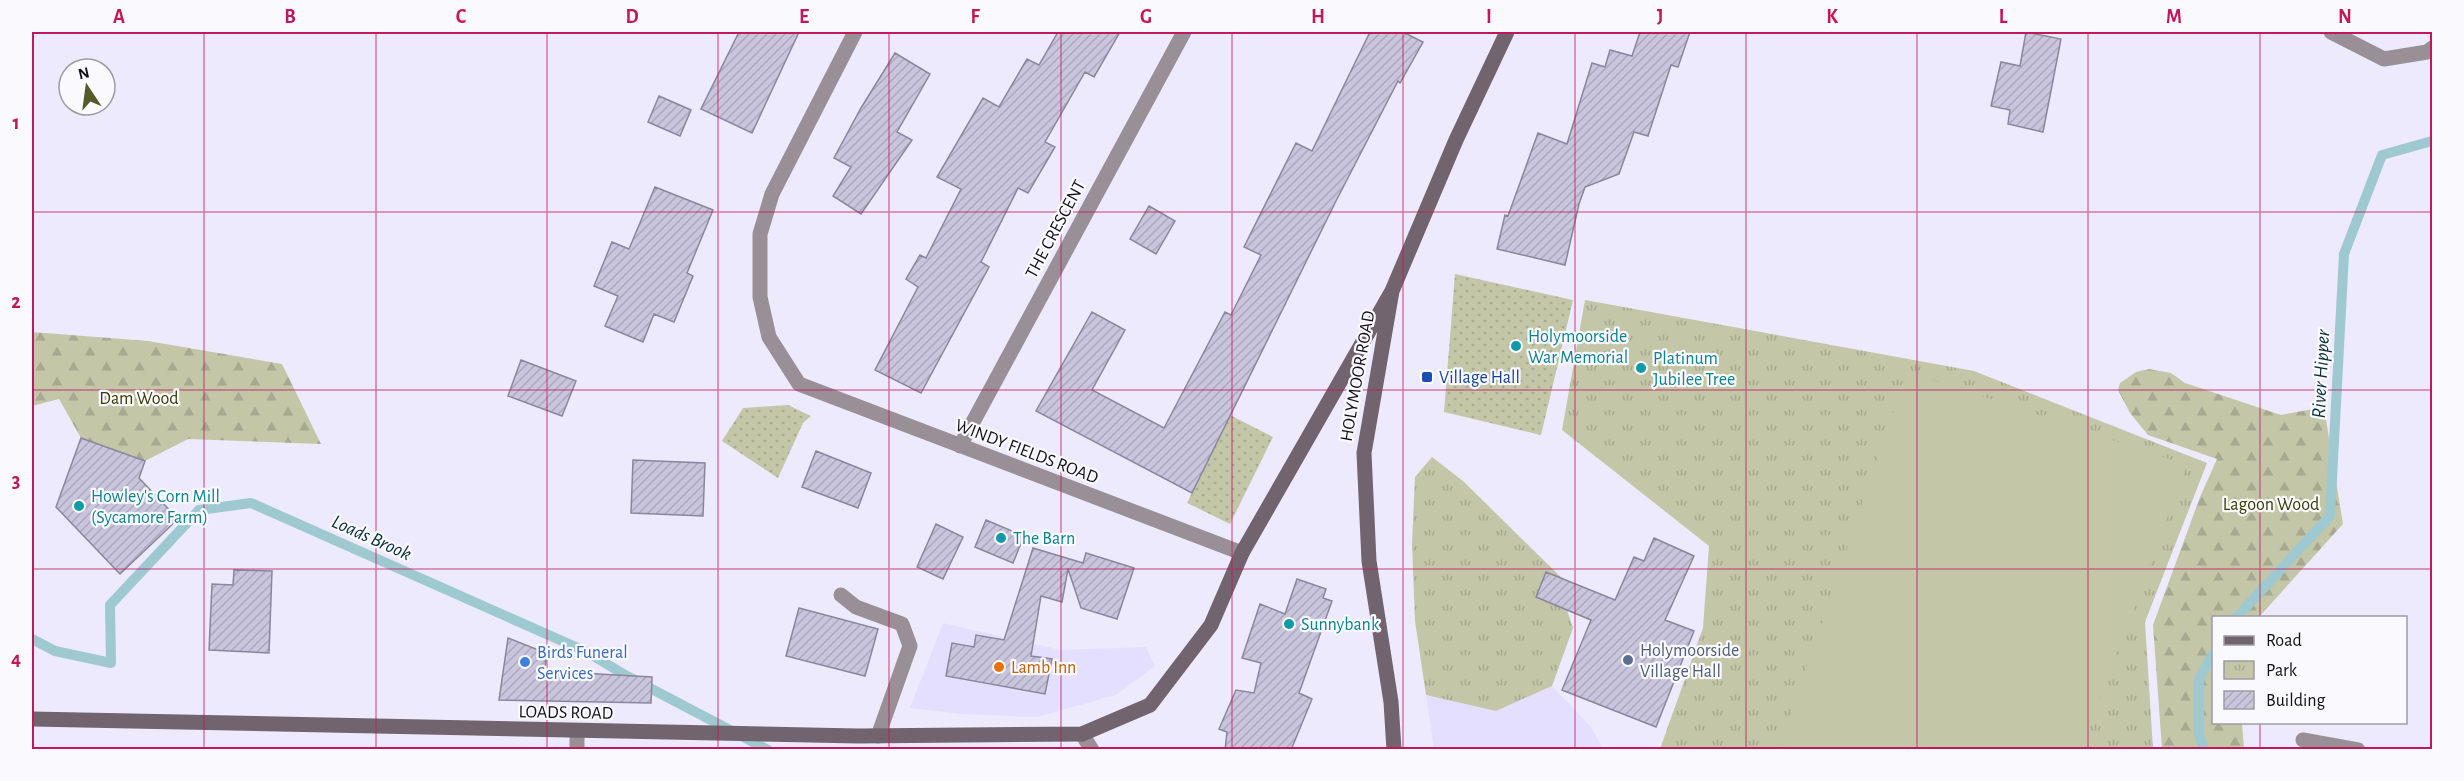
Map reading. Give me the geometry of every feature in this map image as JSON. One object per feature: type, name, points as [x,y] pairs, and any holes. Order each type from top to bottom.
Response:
[{"type":"street","name":"WINDY FIELDS ROAD","points":[[855,32],[772,194],[760,234],[760,297],[769,337],[799,384],[1242,553]]},
{"type":"street","name":"THE CRESCENT","points":[[960,446],[1184,32]]},
{"type":"street","name":"HOLYMOOR ROAD","points":[[1394,750],[1391,702],[1369,561],[1364,453],[1392,291],[1456,140],[1507,32]]},
{"type":"street","points":[[2331,32],[2384,59],[2427,52],[2433,48]]},
{"type":"street","points":[[1092,750],[1082,734],[1150,705],[1212,625],[1242,553],[1392,291]]},
{"type":"street","points":[[841,595],[856,607],[902,624],[910,646],[878,736]]},
{"type":"street","name":"LOADS ROAD","points":[[32,719],[577,732],[878,736],[1082,734]]},
{"type":"street","points":[[577,732],[577,750]]},
{"type":"street","points":[[2303,740],[2358,750]]},
{"type":"shaded area","points":[[943,623],[1061,650],[1146,647],[1155,666],[1116,695],[1037,717],[962,714],[910,708]]},
{"type":"shaded area","points":[[1552,686],[1591,727],[1603,749],[1434,749],[1426,695],[1496,711]]},
{"type":"green space","points":[[1455,274],[1573,300],[1541,435],[1444,412]]},
{"type":"green space","points":[[1585,300],[1974,371],[2207,463],[2145,622],[2153,749],[1660,749],[1703,628],[1709,546],[1562,430]]},
{"type":"green space","name":"Dam Wood","points":[[32,332],[148,341],[282,364],[321,444],[188,439],[145,461],[81,438],[59,399],[32,406]]},
{"type":"green space","name":"Lagoon Wood","points":[[2149,369],[2171,373],[2185,383],[2281,415],[2324,407],[2343,524],[2260,616],[2212,616],[2212,724],[2242,724],[2244,749],[2162,749],[2153,625],[2200,497],[2217,459],[2148,435],[2130,413],[2118,390],[2120,383],[2136,372]]},
{"type":"green space","points":[[1907,371],[2187,465],[2081,749],[1779,749]]},
{"type":"green space","points":[[788,405],[811,416],[803,423],[778,478],[722,441],[743,408]]},
{"type":"green space","points":[[1230,415],[1273,437],[1230,524],[1187,503]]},
{"type":"green space","points":[[1432,457],[1463,481],[1575,591],[1567,610],[1573,628],[1552,686],[1496,711],[1426,695],[1415,621],[1412,544],[1415,477]]},
{"type":"building","points":[[739,32],[799,32],[752,133],[701,109]]},
{"type":"building","points":[[1058,32],[1120,32],[1094,77],[1085,72],[1045,142],[1055,147],[1028,193],[1018,188],[981,262],[989,267],[921,393],[875,370],[918,287],[906,279],[920,255],[926,258],[961,189],[937,177],[983,98],[999,107],[1027,59],[1039,65]]},
{"type":"building","points":[[1370,32],[1403,32],[1423,42],[1400,83],[1398,81],[1336,201],[1192,493],[1036,411],[1092,312],[1125,330],[1092,390],[1164,428],[1225,312],[1231,315],[1261,255],[1244,247],[1296,143],[1312,151]]},
{"type":"building","points":[[1640,32],[1690,32],[1678,67],[1671,65],[1648,136],[1634,132],[1619,174],[1585,187],[1565,265],[1497,249],[1505,215],[1508,216],[1538,133],[1567,144],[1592,63],[1605,67],[1610,50],[1632,56]]},
{"type":"building","points":[[2026,32],[2061,39],[2043,132],[2008,124],[2010,110],[1991,106],[2001,62],[2020,66]]},
{"type":"building","points":[[895,53],[930,74],[897,132],[912,140],[861,214],[833,196],[851,167],[834,158]]},
{"type":"building","points":[[659,96],[691,110],[680,136],[648,122]]},
{"type":"building","points":[[655,187],[713,210],[687,273],[693,276],[674,322],[654,314],[643,342],[605,326],[618,296],[594,286],[612,242],[629,249]]},
{"type":"building","points":[[1149,206],[1175,221],[1156,254],[1130,239]]},
{"type":"building","points":[[521,360],[576,381],[562,416],[508,396]]},
{"type":"building","points":[[81,438],[145,461],[139,478],[178,519],[120,574],[56,507]]},
{"type":"building","points":[[816,451],[871,473],[858,508],[802,487]]},
{"type":"building","points":[[633,460],[705,463],[703,516],[631,513]]},
{"type":"building","name":"The Barn","points":[[986,520],[1024,536],[1013,563],[975,547]]},
{"type":"building","points":[[936,524],[963,537],[943,579],[917,567]]},
{"type":"building","name":"Holymoorside Village Hall","points":[[1654,538],[1694,556],[1665,620],[1694,631],[1656,727],[1562,690],[1591,620],[1536,597],[1546,572],[1615,600],[1634,557],[1644,561]]},
{"type":"building","points":[[1033,548],[1083,563],[1086,553],[1134,568],[1117,619],[1081,608],[1068,569],[1062,602],[1041,596],[1031,656],[1052,659],[1045,694],[946,676],[952,643],[974,647],[976,635],[1004,640]]},
{"type":"building","points":[[234,570],[272,571],[269,653],[209,650],[212,584],[233,585]]},
{"type":"building","points":[[1297,579],[1326,589],[1323,598],[1332,601],[1299,693],[1312,699],[1291,750],[1225,750],[1227,732],[1219,729],[1236,690],[1254,693],[1261,663],[1242,658],[1260,604],[1285,614]]},
{"type":"building","points":[[799,608],[878,629],[865,676],[786,656]]},
{"type":"building","name":"Birds Funeral Services","points":[[508,638],[546,653],[545,671],[652,677],[651,703],[499,700]]},
{"type":"waterway","name":"River Hipper","points":[[2238,616],[2330,516],[2344,254],[2382,155],[2432,141]]},
{"type":"waterway","name":"Loads Brook","points":[[32,639],[55,651],[111,663],[110,605],[199,510],[251,503],[587,652],[625,675],[768,750]]},
{"type":"waterway","name":"River Hipper","points":[[2204,750],[2199,734],[2199,679],[2212,656]]},
{"type":"place","name":"Holymoorside War Memorial","points":[[1516,346]]},
{"type":"place","name":"Platinum Jubilee Tree","points":[[1641,368]]},
{"type":"place","name":"Village Hall","points":[[1427,377]]},
{"type":"place","name":"Howley's Corn Mill (Sycamore Farm)","points":[[79,506]]},
{"type":"place","name":"The Barn","points":[[1001,538]]},
{"type":"place","name":"Sunnybank","points":[[1289,624]]},
{"type":"place","name":"Holymoorside Village Hall","points":[[1628,660]]},
{"type":"place","name":"Birds Funeral Services","points":[[525,662]]},
{"type":"place","name":"Lamb Inn","points":[[999,667]]}]
